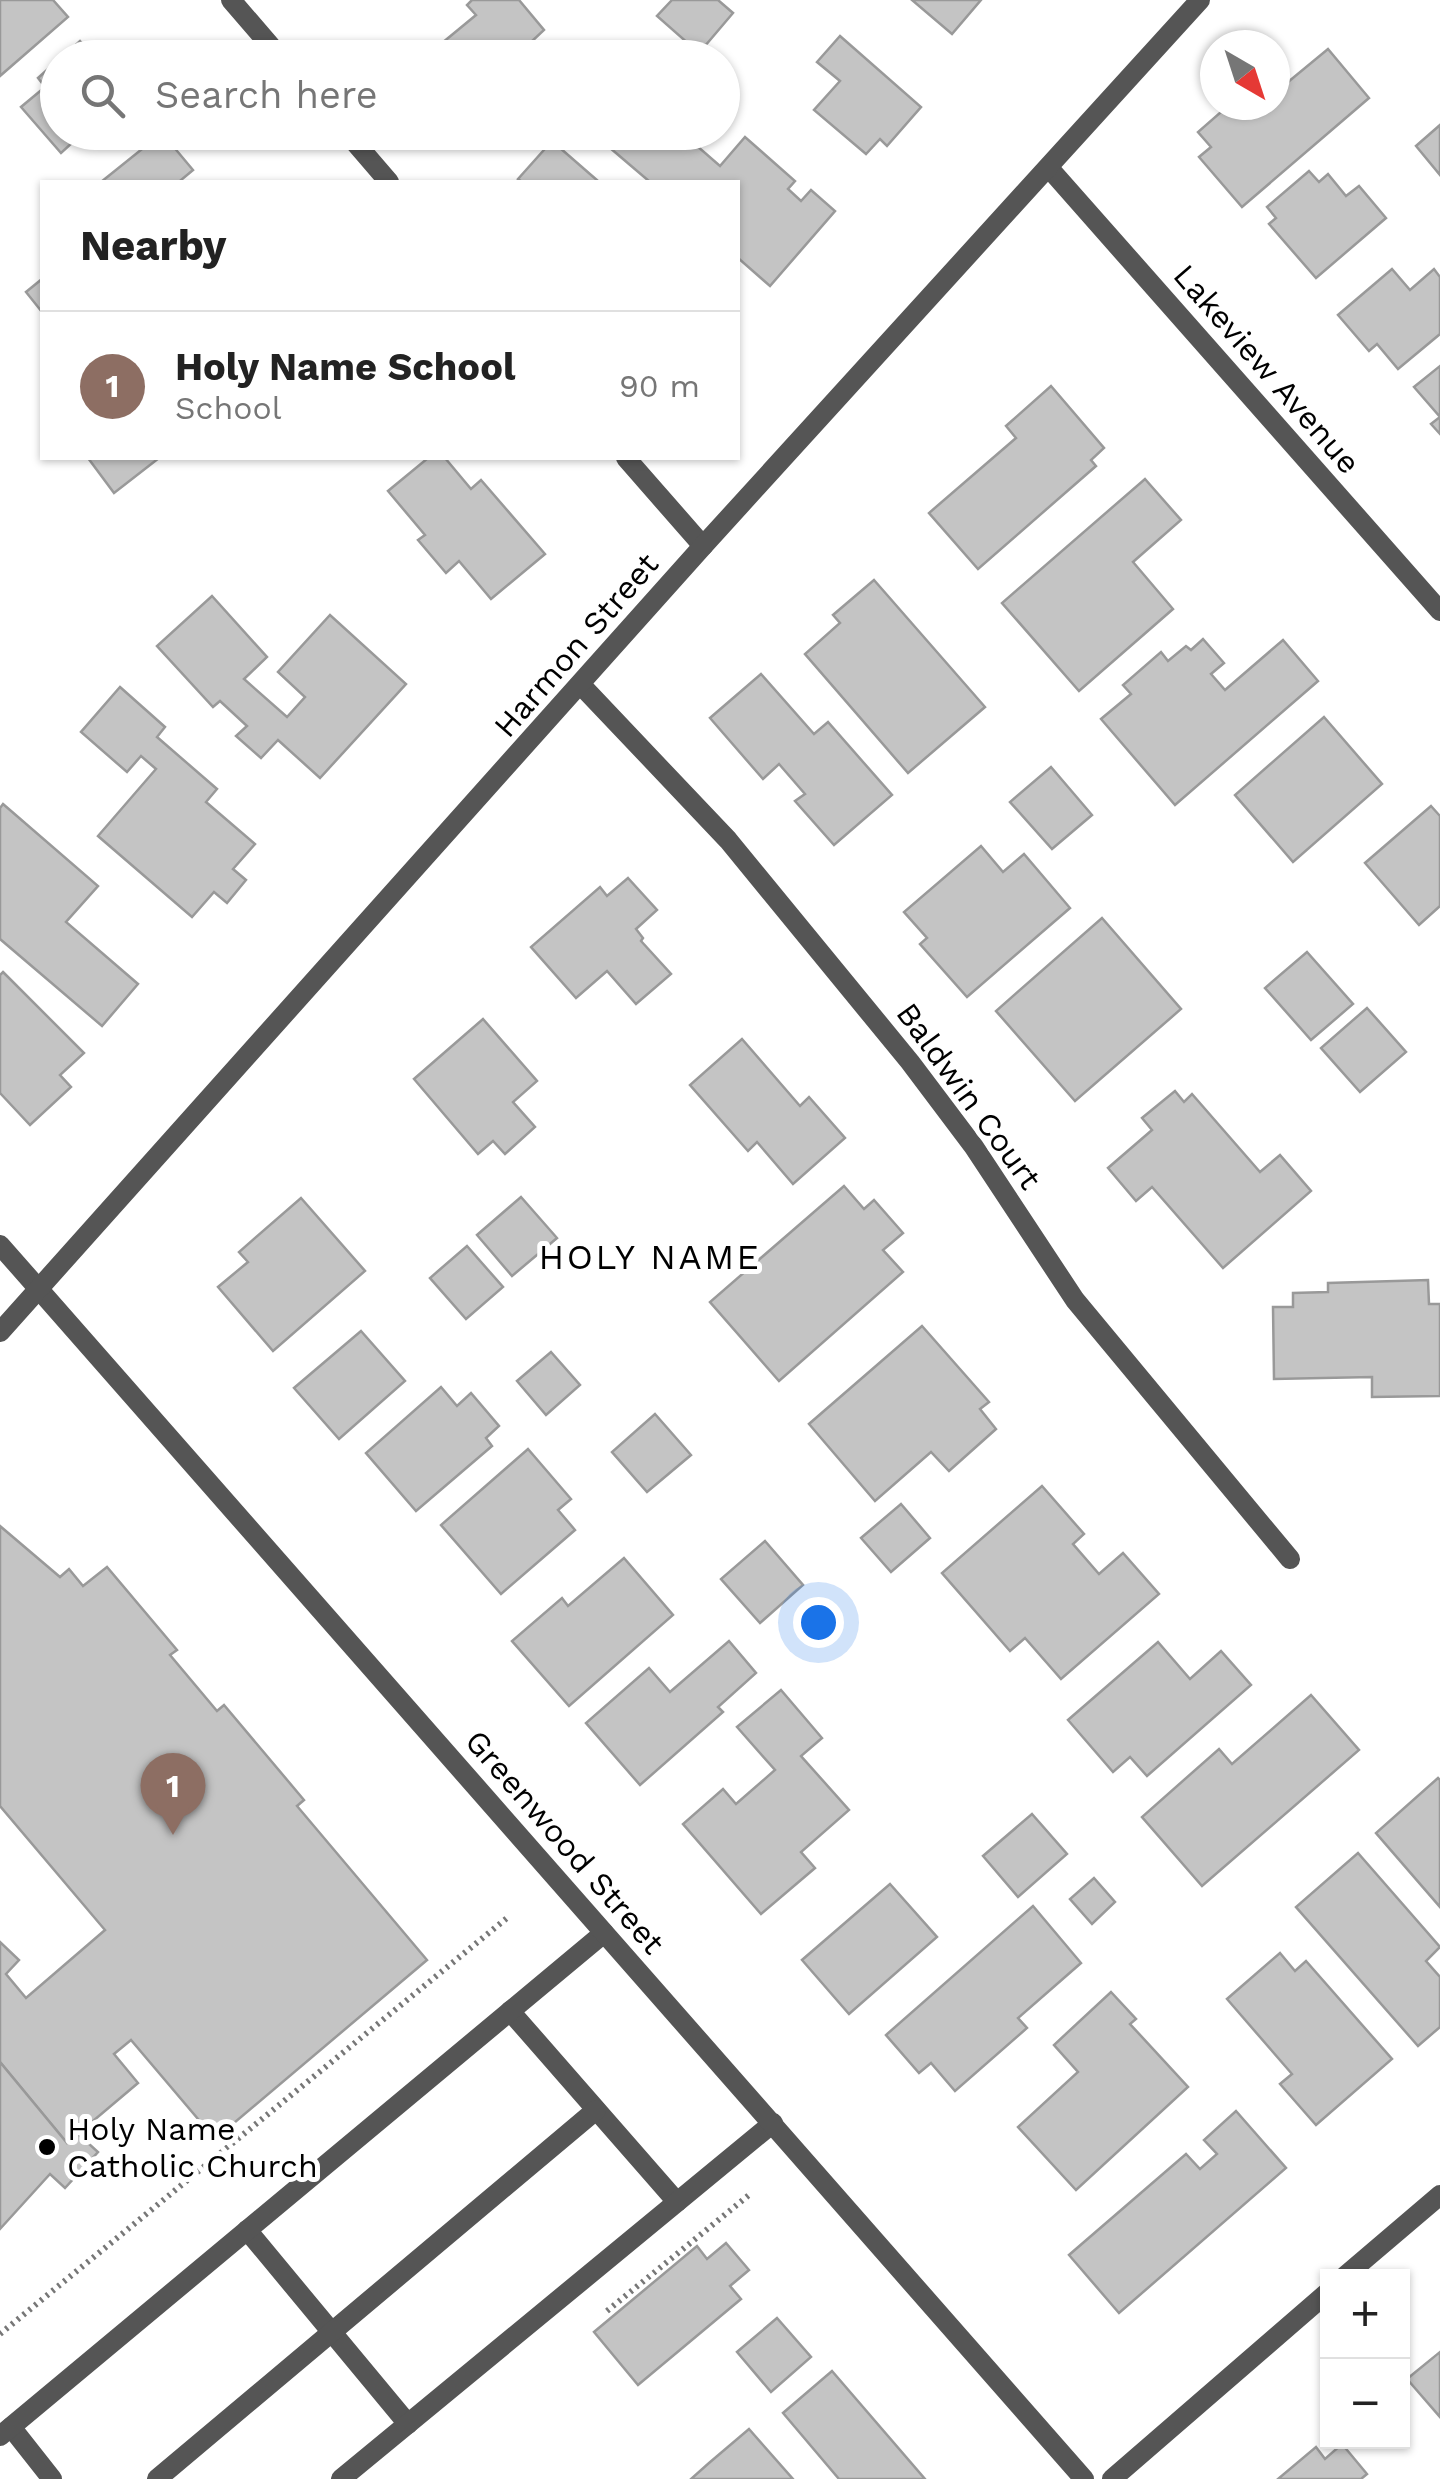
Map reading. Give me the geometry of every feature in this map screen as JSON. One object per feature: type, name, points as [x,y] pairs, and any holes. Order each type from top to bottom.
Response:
[{"type":"street","points":[[232,0],[266,40]]},
{"type":"street","name":"Harmon Street","points":[[0,1332],[704,546],[1200,0]]},
{"type":"street","points":[[361,150],[387,180]]},
{"type":"street","name":"Lakeview Avenue","points":[[1049,168],[1440,611]]},
{"type":"street","points":[[628,460],[704,546]]},
{"type":"street","name":"Baldwin Court","points":[[582,685],[728,840],[898,1046],[974,1146],[1076,1300],[1290,1559]]},
{"type":"street","name":"Greenwood Street","points":[[0,1246],[1084,2479]]},
{"type":"street","points":[[52,2479],[6,2432],[604,1933]]},
{"type":"street","points":[[510,2011],[677,2202]]},
{"type":"street","points":[[157,2479],[596,2110]]},
{"type":"street","points":[[341,2479],[773,2123]]},
{"type":"street","points":[[1353,2269],[1440,2195]]},
{"type":"street","points":[[247,2230],[408,2424]]},
{"type":"street","points":[[1112,2479],[1320,2299]]},
{"type":"path","points":[[0,2334],[507,1918]]},
{"type":"building","points":[[0,0],[53,0],[68,17],[0,76]]},
{"type":"building","points":[[472,0],[519,0],[544,30],[533,40],[446,40],[476,15],[467,5]]},
{"type":"building","points":[[672,0],[718,0],[733,13],[710,40],[684,40],[657,16]]},
{"type":"building","points":[[912,0],[981,0],[952,34]]},
{"type":"building","points":[[840,36],[921,107],[887,146],[880,139],[866,154],[814,110],[840,81],[817,62]]},
{"type":"building","points":[[1328,49],[1369,98],[1242,207],[1199,157],[1211,147],[1198,132],[1212,120],[1290,120],[1290,80]]},
{"type":"building","points":[[40,91],[40,129],[21,107]]},
{"type":"building","points":[[1440,125],[1440,175],[1416,146]]},
{"type":"building","points":[[745,137],[795,181],[788,189],[801,201],[811,190],[835,211],[770,286],[740,260],[740,180],[648,180],[613,150],[702,150],[720,166],[734,150],[740,150]]},
{"type":"building","points":[[141,150],[176,150],[193,170],[181,180],[103,180]]},
{"type":"building","points":[[544,150],[562,150],[597,180],[519,180]]},
{"type":"building","points":[[1309,171],[1319,182],[1328,174],[1346,196],[1359,186],[1386,218],[1316,278],[1269,224],[1276,218],[1267,207]]},
{"type":"building","points":[[1392,269],[1410,290],[1434,269],[1440,277],[1440,334],[1398,369],[1377,344],[1369,351],[1338,315]]},
{"type":"building","points":[[40,281],[40,310],[26,292]]},
{"type":"building","points":[[1440,366],[1440,417],[1414,387]]},
{"type":"building","points":[[1051,386],[1104,448],[1091,460],[1096,466],[978,569],[929,513],[1016,438],[1006,426]]},
{"type":"building","points":[[1440,417],[1440,434],[1431,424]]},
{"type":"building","points":[[89,460],[156,460],[114,493]]},
{"type":"building","points":[[426,460],[447,460],[471,489],[481,480],[545,554],[491,599],[459,561],[446,573],[418,540],[425,535],[388,491]]},
{"type":"building","points":[[1145,479],[1181,520],[1133,562],[1173,609],[1079,691],[1002,603]]},
{"type":"building","points":[[874,580],[985,707],[908,773],[805,654],[840,623],[833,615]]},
{"type":"building","points":[[212,596],[267,657],[244,679],[287,717],[305,697],[278,672],[330,615],[406,684],[320,778],[278,740],[261,758],[236,736],[247,726],[220,701],[213,707],[157,646]]},
{"type":"building","points":[[1203,639],[1224,663],[1211,674],[1225,690],[1283,640],[1318,681],[1175,805],[1101,719],[1131,694],[1123,685],[1161,652],[1168,661],[1186,646],[1191,650]]},
{"type":"building","points":[[761,674],[814,734],[828,722],[892,795],[834,845],[795,801],[805,794],[779,764],[763,779],[710,718]]},
{"type":"building","points":[[120,687],[165,727],[157,737],[217,789],[206,802],[255,844],[233,869],[246,880],[227,903],[214,892],[192,917],[98,836],[156,769],[141,756],[127,772],[81,732]]},
{"type":"building","points":[[1324,717],[1382,784],[1293,862],[1235,795]]},
{"type":"building","points":[[1051,767],[1092,815],[1052,849],[1010,802]]},
{"type":"building","points":[[3,804],[98,886],[66,922],[138,984],[102,1026],[0,939]]},
{"type":"building","points":[[1431,806],[1440,816],[1440,906],[1419,925],[1365,863]]},
{"type":"building","points":[[981,846],[1003,872],[1024,854],[1070,908],[967,997],[920,944],[927,938],[904,912]]},
{"type":"building","points":[[628,878],[657,910],[636,929],[641,941],[671,974],[636,1004],[607,971],[576,998],[531,947],[600,887],[607,896]]},
{"type":"building","points":[[1102,918],[1181,1009],[1075,1101],[996,1011]]},
{"type":"building","points":[[1307,952],[1353,1004],[1311,1040],[1265,988]]},
{"type":"building","points":[[3,972],[84,1053],[60,1075],[71,1087],[30,1125],[0,1093]]},
{"type":"building","points":[[1367,1008],[1406,1052],[1360,1092],[1321,1048]]},
{"type":"building","points":[[483,1019],[537,1081],[513,1102],[535,1127],[505,1154],[493,1141],[478,1154],[414,1079]]},
{"type":"building","points":[[742,1039],[800,1106],[809,1097],[845,1138],[793,1184],[757,1142],[748,1151],[690,1085]]},
{"type":"building","points":[[1175,1091],[1184,1102],[1192,1094],[1260,1172],[1280,1155],[1311,1191],[1223,1268],[1152,1187],[1136,1201],[1108,1168],[1152,1130],[1142,1118]]},
{"type":"building","points":[[844,1186],[864,1209],[874,1200],[903,1233],[883,1250],[903,1272],[779,1381],[710,1302]]},
{"type":"building","points":[[521,1197],[557,1238],[512,1276],[477,1235]]},
{"type":"building","points":[[301,1198],[365,1271],[273,1351],[218,1287],[248,1262],[239,1252]]},
{"type":"building","points":[[467,1246],[503,1287],[466,1319],[430,1278]]},
{"type":"building","points":[[1428,1280],[1429,1304],[1440,1304],[1440,1396],[1372,1397],[1372,1377],[1274,1379],[1273,1307],[1293,1307],[1293,1293],[1328,1292],[1328,1283]]},
{"type":"building","points":[[922,1326],[989,1402],[980,1409],[996,1429],[949,1471],[931,1452],[875,1501],[809,1424]]},
{"type":"building","points":[[361,1331],[405,1381],[339,1439],[294,1388]]},
{"type":"building","points":[[551,1352],[580,1385],[546,1415],[517,1381]]},
{"type":"building","points":[[441,1387],[457,1406],[471,1393],[499,1426],[486,1438],[492,1446],[416,1511],[366,1453]]},
{"type":"building","points":[[655,1414],[691,1455],[647,1492],[612,1452]]},
{"type":"building","points":[[528,1449],[571,1499],[558,1510],[575,1530],[501,1594],[441,1525]]},
{"type":"building","points":[[1042,1486],[1084,1534],[1073,1544],[1099,1574],[1123,1553],[1159,1594],[1061,1679],[1025,1638],[1010,1651],[942,1573]]},
{"type":"building","points":[[901,1504],[930,1538],[891,1572],[861,1538]]},
{"type":"building","points":[[0,1526],[60,1577],[69,1569],[83,1586],[107,1567],[177,1650],[170,1655],[217,1711],[224,1705],[304,1800],[297,1806],[427,1960],[215,2139],[131,2040],[114,2054],[138,2083],[67,2143],[0,2062],[0,1942],[19,1960],[6,1974],[26,1998],[105,1930],[0,1806]]},
{"type":"building","points":[[765,1541],[803,1585],[760,1623],[721,1579]]},
{"type":"building","points":[[624,1558],[673,1615],[569,1706],[512,1641],[562,1598],[568,1606]]},
{"type":"building","points":[[729,1641],[756,1673],[718,1707],[723,1712],[640,1785],[586,1723],[649,1668],[670,1692]]},
{"type":"building","points":[[1158,1642],[1190,1679],[1221,1651],[1251,1685],[1147,1776],[1130,1757],[1113,1772],[1068,1720]]},
{"type":"building","points":[[781,1690],[822,1738],[801,1756],[849,1810],[801,1852],[815,1868],[761,1914],[683,1824],[723,1789],[736,1804],[775,1770],[737,1727]]},
{"type":"building","points":[[1311,1695],[1359,1750],[1202,1886],[1142,1817],[1219,1749],[1232,1764]]},
{"type":"building","points":[[1440,1780],[1440,1907],[1376,1833]]},
{"type":"building","points":[[1032,1814],[1067,1854],[1018,1897],[983,1856]]},
{"type":"building","points":[[1358,1853],[1440,1947],[1426,1961],[1440,1977],[1440,2027],[1418,2046],[1296,1907]]},
{"type":"building","points":[[1094,1878],[1115,1902],[1092,1924],[1070,1899]]},
{"type":"building","points":[[890,1884],[937,1937],[849,2014],[802,1960]]},
{"type":"building","points":[[1033,1906],[1081,1963],[1018,2018],[1027,2028],[955,2091],[931,2063],[919,2073],[886,2035]]},
{"type":"building","points":[[1280,1953],[1295,1971],[1306,1961],[1392,2059],[1316,2125],[1280,2084],[1292,2074],[1227,1999]]},
{"type":"building","points":[[1111,1992],[1136,2019],[1130,2024],[1188,2087],[1076,2190],[1018,2127],[1078,2072],[1054,2045]]},
{"type":"building","name":"Holy Name Catholic Church","points":[[0,2062],[67,2143],[78,2134],[98,2152],[65,2188],[50,2174],[0,2229]]},
{"type":"building","points":[[1236,2111],[1286,2168],[1119,2313],[1069,2255],[1186,2154],[1200,2169],[1217,2154],[1204,2140]]},
{"type":"building","points":[[726,2243],[749,2270],[730,2286],[741,2299],[638,2385],[594,2332],[697,2246],[707,2259]]},
{"type":"building","points":[[777,2318],[811,2357],[771,2392],[737,2352]]},
{"type":"building","points":[[1440,2352],[1440,2417],[1410,2382],[1410,2377]]},
{"type":"building","points":[[832,2371],[925,2479],[839,2479],[783,2413]]},
{"type":"building","points":[[749,2429],[793,2479],[691,2479],[709,2463]]},
{"type":"building","points":[[1316,2447],[1325,2459],[1336,2449],[1346,2449],[1367,2474],[1361,2479],[1278,2479]]},
{"type":"place","name":"Holy Name School","points":[[173,1835]]},
{"type":"place","name":"Holy Name Catholic Church","points":[[47,2147]]},
{"type":"district","name":"HOLY NAME","points":[[650,1257]]}]
